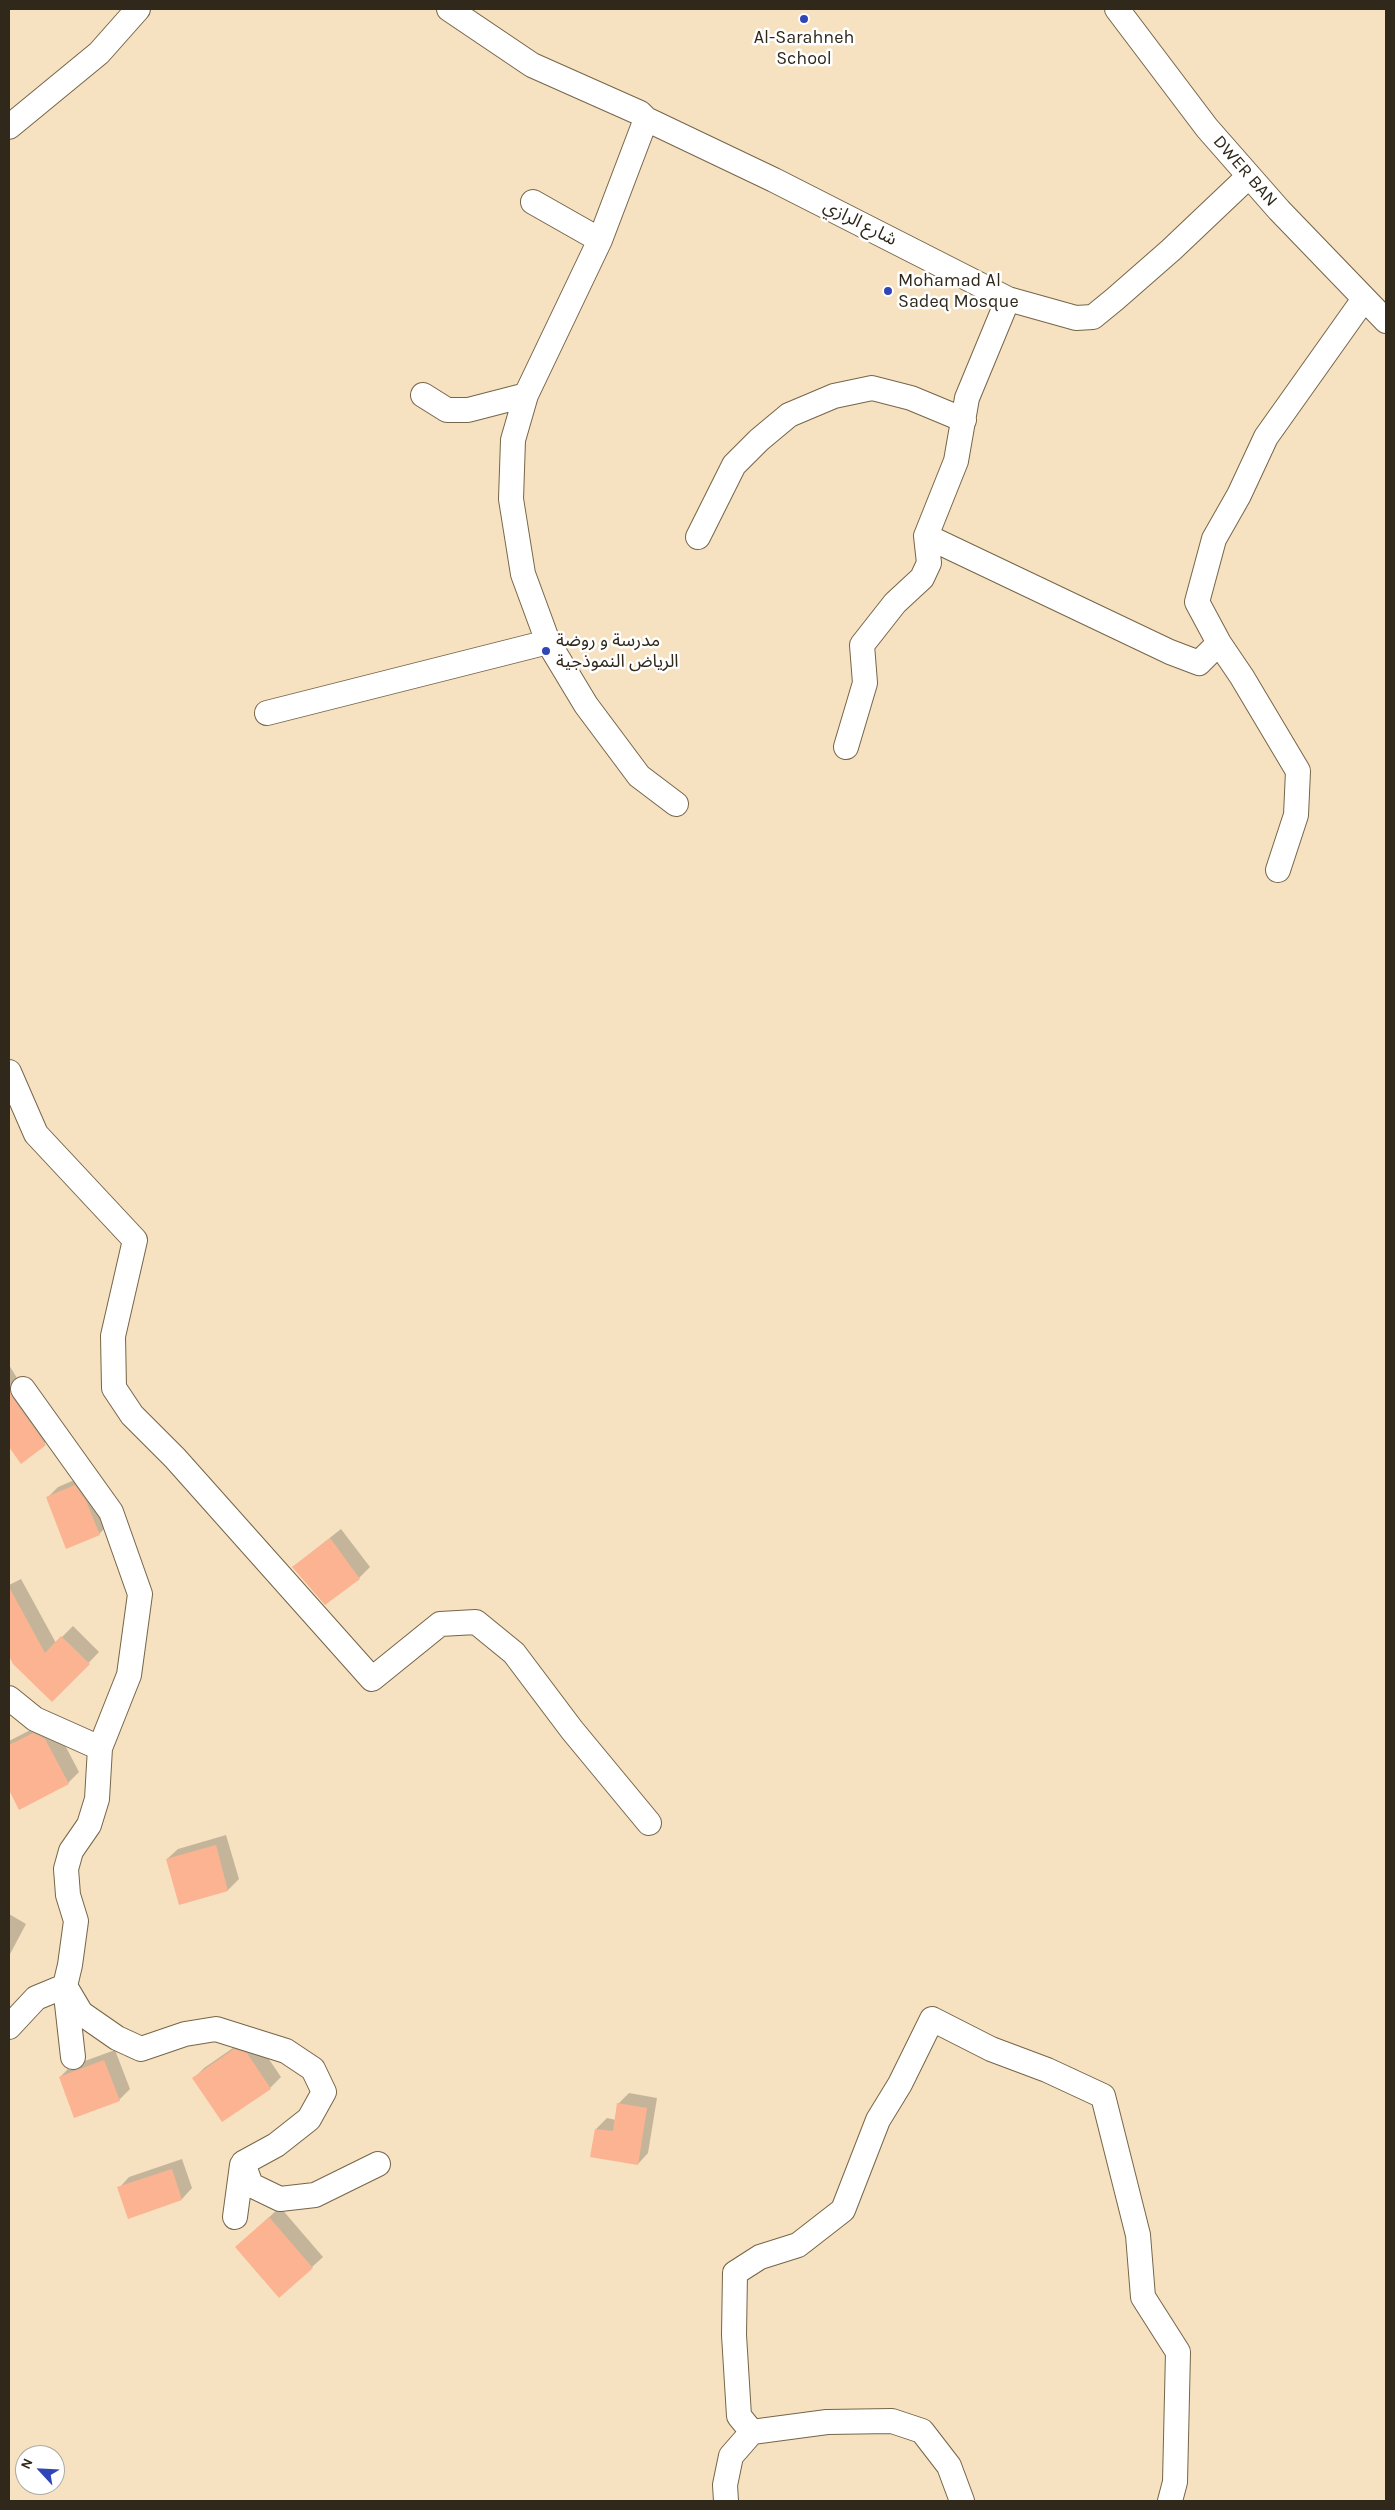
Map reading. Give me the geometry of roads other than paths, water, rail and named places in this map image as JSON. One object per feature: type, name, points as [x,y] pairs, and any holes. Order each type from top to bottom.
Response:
[{"type":"street","points":[[9,127],[99,53],[138,9]]},
{"type":"street","name":"شارع الرازي","points":[[449,9],[532,65],[640,113],[646,119],[774,180],[1008,299],[1076,318],[1092,317],[1170,250],[1249,176]]},
{"type":"street","name":"DWER BAN","points":[[1117,9],[1191,109],[1249,176],[1386,321]]},
{"type":"street","points":[[646,119],[600,240],[526,395],[513,440],[511,499],[523,574],[548,642],[586,705],[639,776],[676,804]]},
{"type":"street","points":[[533,202],[600,240]]},
{"type":"street","points":[[846,747],[865,683],[862,645],[895,603],[922,578],[929,563],[926,536],[956,461],[967,398],[1008,299]]},
{"type":"street","points":[[1278,870],[1296,815],[1298,772],[1242,677],[1219,643],[1197,602],[1214,539],[1239,495],[1266,437],[1364,299]]},
{"type":"street","points":[[698,537],[734,465],[759,440],[789,415],[834,396],[872,388],[911,398],[964,420]]},
{"type":"street","points":[[423,395],[447,410],[468,410],[526,395]]},
{"type":"street","points":[[926,536],[1170,652],[1199,663],[1219,643]]},
{"type":"street","points":[[267,713],[548,642]]},
{"type":"street","points":[[9,1072],[36,1134],[134,1240],[113,1336],[114,1388],[132,1415],[175,1458],[372,1679],[440,1624],[476,1622],[514,1653],[572,1730],[649,1823]]},
{"type":"street","points":[[24,1389],[111,1512],[140,1594],[129,1675],[100,1748],[97,1799],[89,1824],[71,1852],[66,1869],[68,1895],[76,1921],[65,1986],[73,2057]]},
{"type":"street","points":[[9,1698],[35,1719],[100,1748]]},
{"type":"street","points":[[9,2027],[36,1998],[65,1986]]},
{"type":"street","points":[[65,1986],[81,2013],[117,2038],[141,2049],[185,2034],[216,2029],[286,2051],[313,2069],[324,2092],[309,2119],[276,2145],[243,2163]]},
{"type":"street","points":[[752,2432],[739,2416],[734,2336],[735,2273],[760,2257],[798,2245],[843,2210],[878,2120],[900,2084],[932,2019],[991,2049],[1047,2070],[1103,2096],[1138,2235],[1143,2297],[1178,2352],[1175,2473],[1170,2501]]},
{"type":"street","points":[[243,2163],[251,2185],[280,2199],[315,2195],[378,2164]]},
{"type":"street","points":[[235,2217],[243,2163]]},
{"type":"street","points":[[726,2501],[725,2485],[731,2456],[752,2432],[827,2422],[892,2421],[922,2432],[949,2466],[962,2501]]},
{"type":"place","name":"Al-Sarahneh School","points":[[804,19]]},
{"type":"place","name":"Mohamad Al Sadeq Mosque","points":[[888,291]]},
{"type":"place","name":"مدرسة و روضة الرياض النموذجية","points":[[546,651]]}]
